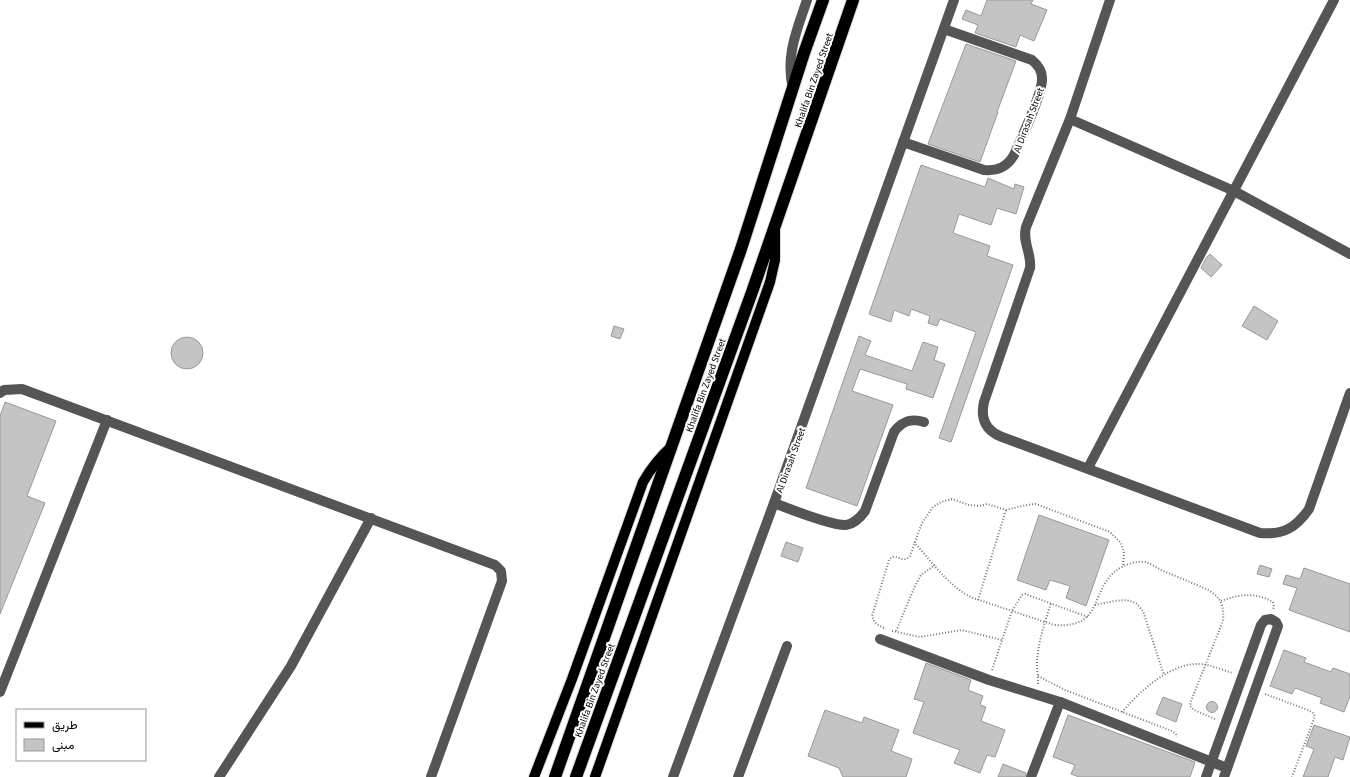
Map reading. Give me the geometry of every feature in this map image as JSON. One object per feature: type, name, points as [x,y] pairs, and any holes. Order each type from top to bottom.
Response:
[{"type":"highway","name":"Khalifa Bin Zayed Street","points":[[555,777],[741,249],[823,0]]},
{"type":"highway","name":"Khalifa Bin Zayed Street","points":[[576,777],[775,227],[853,0]]},
{"type":"main road","points":[[595,777],[770,282],[775,260],[775,227]]},
{"type":"main road","points":[[534,777],[572,678],[643,482],[656,462],[672,446]]},
{"type":"street","points":[[793,89],[790,79],[791,49],[807,0]]},
{"type":"street","name":"Al Dirasah Street","points":[[673,777],[774,503],[954,0]]},
{"type":"street","points":[[1110,0],[1070,119],[1026,227],[1025,240],[1030,255],[1030,268],[984,402],[983,417],[989,430],[995,434],[1260,533],[1271,534],[1283,532],[1293,526],[1302,519],[1309,509],[1350,393]]},
{"type":"street","points":[[1088,468],[1334,0]]},
{"type":"street","name":"Al Dirasah Street","points":[[903,142],[984,170],[990,171],[1002,168],[1014,155],[1041,90],[1042,76],[1037,64],[1032,60],[944,29]]},
{"type":"street","points":[[1070,119],[1234,191],[1350,254]]},
{"type":"street","points":[[0,393],[4,390],[22,388],[495,565],[501,571],[502,581],[431,777]]},
{"type":"street","points":[[0,692],[107,420]]},
{"type":"street","points":[[774,503],[837,525],[850,524],[856,521],[865,511],[894,432],[904,422],[918,420],[924,422]]},
{"type":"street","points":[[219,777],[291,666],[371,518]]},
{"type":"street","points":[[880,639],[989,680],[1060,702],[1212,762],[1225,773],[1278,626],[1276,622],[1271,619],[1265,620],[1261,625],[1212,762],[1206,777]]},
{"type":"street","points":[[738,777],[787,646]]},
{"type":"street","points":[[1031,777],[1060,702]]},
{"type":"path","points":[[1002,640],[962,630],[920,637],[888,630],[877,625],[873,621],[872,616],[889,560],[896,556],[904,560],[910,556],[914,542],[925,518],[933,507],[941,502],[952,499],[969,505],[979,506],[987,504],[1006,510],[1036,504],[1110,532],[1121,543],[1124,553],[1123,566]]},
{"type":"path","points":[[978,600],[1006,510]]},
{"type":"path","points":[[914,542],[951,584],[963,594],[1054,625],[1065,626],[1076,624],[1088,616],[1095,605],[1100,590],[1110,576],[1123,566],[1130,563],[1144,562],[1212,592],[1221,601],[1224,612],[1224,621],[1190,706],[1194,710],[1226,723]]},
{"type":"path","points":[[892,644],[915,586],[921,575],[935,565]]},
{"type":"path","points":[[989,680],[1012,611],[1017,600],[1022,595],[1025,594],[1088,616]]},
{"type":"path","points":[[1221,601],[1232,597],[1249,595],[1263,596],[1273,602],[1274,606],[1271,619]]},
{"type":"path","points":[[1095,605],[1124,600],[1132,601],[1138,604],[1143,612],[1164,675]]},
{"type":"path","points":[[1034,694],[1038,684],[1037,661],[1045,622],[1051,603]]},
{"type":"path","points":[[1121,713],[1138,696],[1164,675],[1178,668],[1190,665],[1206,665],[1242,676]]},
{"type":"path","points":[[1038,676],[1065,690],[1121,713],[1172,731],[1177,737],[1172,747]]},
{"type":"path","points":[[1255,690],[1313,713],[1314,716],[1292,777]]},
{"type":"building","points":[[987,0],[1033,0],[1031,4],[1047,10],[1034,41],[1020,35],[1016,47],[975,33],[978,25],[962,19],[966,10],[981,16]]},
{"type":"building","points":[[966,44],[1016,61],[980,162],[928,144]]},
{"type":"building","points":[[921,165],[985,187],[988,178],[1014,189],[1015,184],[1024,187],[1016,214],[997,208],[991,225],[959,214],[953,233],[990,246],[987,256],[1013,265],[951,442],[939,438],[976,332],[940,319],[937,326],[928,323],[930,316],[911,309],[909,316],[894,310],[891,322],[869,314]]},
{"type":"building","points":[[1210,254],[1222,265],[1211,277],[1201,268],[1206,258]]},
{"type":"building","points":[[1254,306],[1278,321],[1267,340],[1242,326]]},
{"type":"building","points":[[614,326],[624,329],[620,339],[611,336]]},
{"type":"building","points":[[859,336],[871,341],[865,355],[912,371],[923,342],[938,347],[934,360],[945,364],[933,398],[906,389],[907,384],[860,369],[852,391],[893,405],[857,506],[806,488]]},
{"type":"building","points":[[184,337],[190,337],[200,344],[203,353],[202,359],[196,366],[190,369],[184,369],[174,362],[171,356],[171,350],[178,340]]},
{"type":"building","points":[[5,402],[56,421],[27,496],[45,503],[0,614],[0,416]]},
{"type":"building","points":[[1039,515],[1109,540],[1086,606],[1066,598],[1070,586],[1050,580],[1046,590],[1017,580]]},
{"type":"building","points":[[786,542],[803,548],[798,562],[781,556]]},
{"type":"building","points":[[1260,565],[1272,569],[1269,577],[1257,574]]},
{"type":"building","points":[[1304,568],[1350,584],[1350,632],[1289,610],[1297,588],[1283,584],[1286,575],[1300,579]]},
{"type":"building","points":[[1284,650],[1306,658],[1304,662],[1331,672],[1333,668],[1350,674],[1350,696],[1344,712],[1320,703],[1322,698],[1295,688],[1292,694],[1270,686]]},
{"type":"building","points":[[926,663],[971,680],[968,690],[983,696],[980,705],[986,707],[981,721],[1005,730],[995,757],[987,755],[980,773],[954,763],[960,750],[913,733],[924,702],[914,699]]},
{"type":"building","points":[[1163,697],[1182,704],[1176,722],[1156,714]]},
{"type":"building","points":[[1212,701],[1216,703],[1218,707],[1216,711],[1212,713],[1208,711],[1206,707],[1208,703]]},
{"type":"building","points":[[825,710],[862,723],[864,717],[899,730],[891,751],[912,759],[906,777],[843,777],[839,768],[808,756]]},
{"type":"building","points":[[1068,715],[1195,762],[1190,777],[1079,777],[1071,774],[1075,765],[1053,757]]},
{"type":"building","points":[[1314,725],[1350,737],[1343,760],[1335,757],[1328,777],[1303,777],[1314,749],[1306,746]]},
{"type":"building","points":[[1003,764],[1026,773],[1025,777],[998,777]]}]
